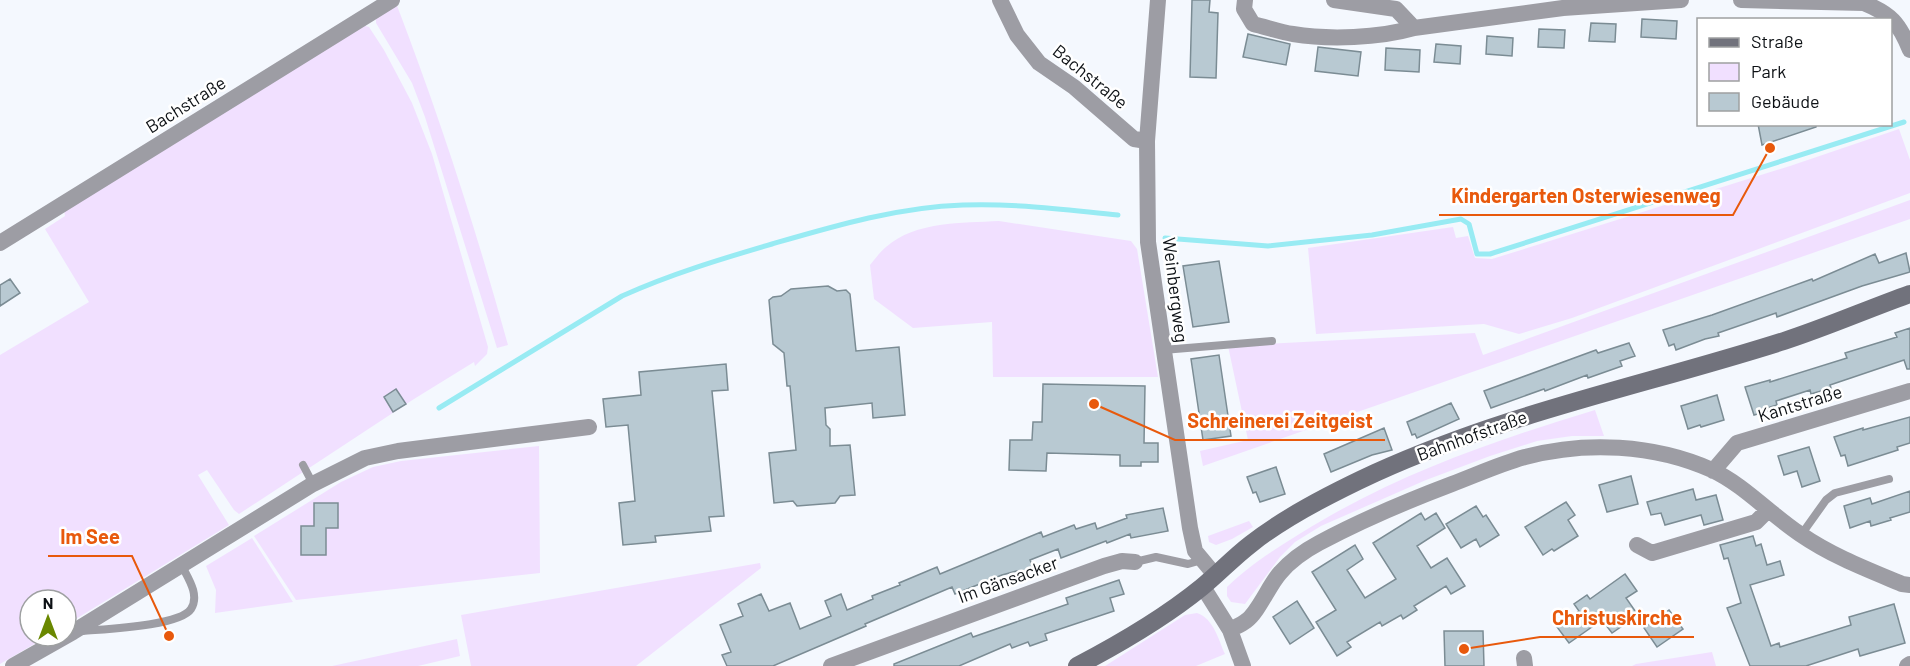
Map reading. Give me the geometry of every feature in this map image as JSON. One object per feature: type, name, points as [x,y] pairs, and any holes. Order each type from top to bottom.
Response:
[{"type":"main road","name":"Bahnhofstraße","points":[[1077,666],[1149,625],[1209,581],[1251,543],[1281,523],[1374,474],[1437,447],[1503,423],[1785,340],[1910,294]]},
{"type":"street","name":"Bachstraße","points":[[0,243],[392,0]]},
{"type":"street","name":"Bachstraße","points":[[1000,0],[1017,35],[1039,63],[1074,87],[1134,139],[1147,141]]},
{"type":"street","name":"Weinbergweg","points":[[1158,0],[1147,141],[1148,242],[1190,528],[1196,550],[1203,560],[1209,581],[1243,666]]},
{"type":"street","points":[[1245,0],[1244,9],[1252,24],[1293,34],[1334,36],[1393,34],[1414,28],[1563,4],[1682,0]]},
{"type":"street","points":[[1334,0],[1396,4],[1414,28]]},
{"type":"street","points":[[1741,0],[1864,3],[1882,10],[1890,18]]},
{"type":"street","points":[[1892,20],[1902,30],[1910,50]]},
{"type":"street","name":"Kantstraße","points":[[1713,471],[1737,443],[1910,391]]},
{"type":"street","points":[[78,630],[313,484],[365,458],[398,451],[589,427]]},
{"type":"street","points":[[1230,630],[1248,621],[1279,573],[1298,555],[1319,542],[1415,498],[1522,458],[1560,450],[1608,447],[1646,450],[1681,458],[1713,471],[1743,490],[1767,511],[1835,556],[1902,584],[1910,585]]},
{"type":"street","points":[[1637,545],[1652,553],[1756,522],[1767,511]]},
{"type":"street","name":"Im Gänsacker","points":[[831,666],[1104,566],[1122,561],[1135,562]]},
{"type":"street","points":[[14,666],[46,648]]},
{"type":"lane","points":[[1163,350],[1272,341]]},
{"type":"lane","points":[[303,465],[313,484]]},
{"type":"lane","points":[[1801,535],[1826,500],[1835,493],[1889,479]]},
{"type":"lane","name":"Im Gänsacker","points":[[1135,562],[1156,557],[1188,564],[1203,560]]},
{"type":"lane","points":[[78,632],[163,622],[184,615],[191,609],[194,600],[193,587],[182,566]]},
{"type":"green space","points":[[396,3],[456,172],[508,345],[497,348],[425,117],[412,83],[376,23],[376,18]]},
{"type":"green space","points":[[361,25],[369,27],[412,103],[432,154],[488,347],[487,354],[475,366],[474,362],[414,399],[239,514],[207,470],[198,475],[229,525],[78,618],[78,588],[18,588],[18,648],[27,648],[0,664],[0,355],[89,302],[45,229],[65,216],[64,209]]},
{"type":"green space","points":[[1899,129],[1910,160],[1910,193],[1572,318],[1519,334],[1484,324],[1316,334],[1308,248],[1453,227],[1456,238],[1468,236],[1475,258],[1492,259],[1790,166]]},
{"type":"green space","points":[[1910,200],[1910,219],[1203,466],[1200,451],[1248,440],[1228,346],[1475,333],[1483,355]]},
{"type":"green space","points":[[999,221],[1131,241],[1137,249],[1158,377],[993,377],[992,322],[913,328],[874,299],[870,265],[898,238],[911,232],[940,225]]},
{"type":"green space","points":[[1595,410],[1604,436],[1572,436],[1537,441],[1426,480],[1321,526],[1295,542],[1280,557],[1245,604],[1231,602],[1227,596],[1227,587],[1262,558],[1371,494],[1481,448]]},
{"type":"green space","points":[[539,446],[540,573],[296,600],[254,536],[341,482],[373,467],[401,461]]},
{"type":"green space","points":[[1249,521],[1253,527],[1232,539],[1216,545],[1209,542],[1208,536]]},
{"type":"green space","points":[[252,538],[293,602],[215,613],[216,590],[206,566]]},
{"type":"green space","points":[[760,563],[761,568],[636,666],[471,666],[461,615]]},
{"type":"green space","points":[[1197,613],[1208,620],[1225,654],[1196,666],[1105,666],[1185,615]]},
{"type":"green space","points":[[457,639],[460,656],[418,666],[332,666]]},
{"type":"green space","points":[[1712,652],[1716,666],[1632,666],[1636,664]]},
{"type":"building","points":[[1192,0],[1210,0],[1209,12],[1218,13],[1216,78],[1190,77]]},
{"type":"building","points":[[1642,19],[1677,21],[1676,39],[1641,37]]},
{"type":"building","points":[[1591,23],[1616,24],[1615,42],[1589,41]]},
{"type":"building","points":[[1539,29],[1565,30],[1564,48],[1538,47]]},
{"type":"building","points":[[1248,34],[1290,44],[1286,65],[1243,57]]},
{"type":"building","points":[[1487,36],[1513,38],[1512,56],[1486,54]]},
{"type":"building","points":[[1436,44],[1461,46],[1460,64],[1434,62]]},
{"type":"building","points":[[1318,47],[1361,52],[1358,76],[1315,71]]},
{"type":"building","points":[[1386,48],[1420,50],[1419,72],[1385,70]]},
{"type":"building","points":[[1758,126],[1816,126],[1816,127],[1762,145]]},
{"type":"building","points":[[1906,253],[1910,272],[1862,286],[1777,317],[1776,313],[1676,350],[1674,344],[1669,346],[1663,330],[1812,279],[1813,281],[1875,254],[1879,263]]},
{"type":"building","points":[[1219,261],[1229,322],[1193,327],[1183,266]]},
{"type":"building","points":[[10,279],[20,293],[0,306],[0,285]]},
{"type":"building","points":[[828,286],[837,291],[846,290],[850,294],[856,351],[899,347],[905,415],[873,418],[872,403],[825,408],[826,425],[830,429],[830,446],[850,445],[855,495],[840,496],[835,503],[797,506],[793,501],[774,503],[769,453],[796,450],[790,386],[787,386],[784,353],[773,344],[769,300],[791,289]]},
{"type":"building","points":[[1910,328],[1910,369],[1907,369],[1904,360],[1830,385],[1831,388],[1811,394],[1810,390],[1776,401],[1777,405],[1767,408],[1768,411],[1754,415],[1745,387],[1770,380],[1770,382],[1847,358],[1845,353],[1897,337],[1895,333]]},
{"type":"building","points":[[1629,343],[1635,356],[1620,361],[1622,366],[1588,378],[1587,375],[1491,408],[1484,391],[1596,350],[1598,353]]},
{"type":"building","points":[[1219,355],[1231,436],[1203,440],[1191,359]]},
{"type":"building","points":[[726,364],[728,390],[712,391],[724,516],[709,517],[711,531],[655,536],[656,542],[623,545],[619,503],[635,501],[628,425],[606,427],[603,399],[641,395],[639,372]]},
{"type":"building","points":[[1043,384],[1145,386],[1144,443],[1158,443],[1158,462],[1141,462],[1141,466],[1120,466],[1120,455],[1047,453],[1046,471],[1009,470],[1010,440],[1032,440],[1033,422],[1042,422]]},
{"type":"building","points":[[396,389],[406,404],[393,412],[384,397]]},
{"type":"building","points":[[1717,395],[1724,420],[1688,429],[1681,406]]},
{"type":"building","points":[[1451,403],[1459,419],[1417,438],[1415,434],[1412,435],[1407,422]]},
{"type":"building","points":[[1910,417],[1910,443],[1897,447],[1898,450],[1848,466],[1845,455],[1841,456],[1834,437]]},
{"type":"building","points":[[1384,428],[1392,450],[1372,455],[1331,472],[1324,454]]},
{"type":"building","points":[[1809,447],[1820,481],[1802,487],[1797,471],[1784,475],[1778,456]]},
{"type":"building","points":[[1276,467],[1285,494],[1260,502],[1256,492],[1253,493],[1247,477]]},
{"type":"building","points":[[1631,476],[1638,504],[1607,512],[1599,485]]},
{"type":"building","points":[[1693,489],[1696,500],[1716,495],[1723,520],[1704,525],[1701,515],[1665,525],[1661,513],[1651,515],[1647,502]]},
{"type":"building","points":[[1910,491],[1910,512],[1871,526],[1870,521],[1850,528],[1844,506],[1870,498],[1872,504]]},
{"type":"building","points":[[1566,502],[1575,515],[1568,520],[1578,536],[1543,555],[1525,527]]},
{"type":"building","points":[[314,503],[338,503],[338,528],[326,528],[326,555],[301,555],[301,526],[314,526]]},
{"type":"building","points":[[1476,506],[1483,517],[1486,515],[1499,535],[1480,547],[1476,539],[1461,548],[1446,524]]},
{"type":"building","points":[[1163,508],[1168,531],[1131,538],[1130,534],[1061,558],[1058,549],[1030,560],[1033,568],[1018,574],[1017,571],[1002,575],[955,594],[952,587],[773,666],[727,666],[722,655],[731,652],[720,625],[743,616],[738,604],[761,594],[769,611],[790,603],[800,629],[831,616],[825,601],[841,594],[847,610],[873,599],[872,596],[900,585],[899,583],[937,567],[940,574],[1041,532],[1043,537],[1074,525],[1076,529],[1095,523],[1097,529],[1127,518],[1126,515]]},
{"type":"building","points":[[1421,513],[1425,520],[1436,513],[1445,528],[1417,546],[1431,568],[1447,558],[1465,586],[1451,594],[1446,586],[1414,606],[1417,610],[1403,619],[1401,615],[1382,626],[1380,622],[1347,642],[1351,647],[1337,656],[1316,622],[1336,610],[1312,572],[1355,545],[1363,559],[1347,570],[1365,598],[1396,579],[1373,543]]},
{"type":"building","points":[[1753,536],[1756,546],[1761,544],[1767,565],[1780,561],[1784,575],[1750,585],[1771,646],[1779,643],[1780,647],[1851,625],[1849,617],[1894,604],[1905,643],[1860,656],[1858,649],[1806,666],[1750,666],[1727,608],[1741,603],[1728,558],[1724,559],[1720,545]]},
{"type":"building","points":[[1625,574],[1637,591],[1626,598],[1638,615],[1612,633],[1602,620],[1569,643],[1557,627],[1579,611],[1574,604],[1587,595],[1590,599]]},
{"type":"building","points":[[1119,580],[1124,594],[1110,598],[1114,611],[1045,634],[1047,640],[1030,646],[1028,642],[1012,648],[1010,644],[959,666],[894,666],[894,664],[971,633],[973,637],[1068,604],[1066,598]]},
{"type":"building","points":[[1297,601],[1314,628],[1290,644],[1273,617]]},
{"type":"building","points":[[1669,610],[1683,629],[1657,647],[1644,628]]},
{"type":"building","points":[[1444,631],[1483,631],[1484,666],[1445,666]]},
{"type":"waterway","points":[[1892,126],[1904,122]]},
{"type":"waterway","points":[[1165,238],[1268,246],[1372,235],[1461,219],[1469,224],[1477,254],[1490,254],[1891,126]]},
{"type":"waterway","points":[[439,408],[622,296],[696,267],[795,237],[890,213],[963,205],[1040,207],[1118,215]]},
{"type":"place","name":"Kindergarten Osterwiesenweg","points":[[1770,148]]},
{"type":"place","name":"Schreinerei Zeitgeist","points":[[1094,404]]},
{"type":"place","name":"Im See","points":[[169,636]]},
{"type":"place","name":"Christuskirche","points":[[1464,649]]}]
